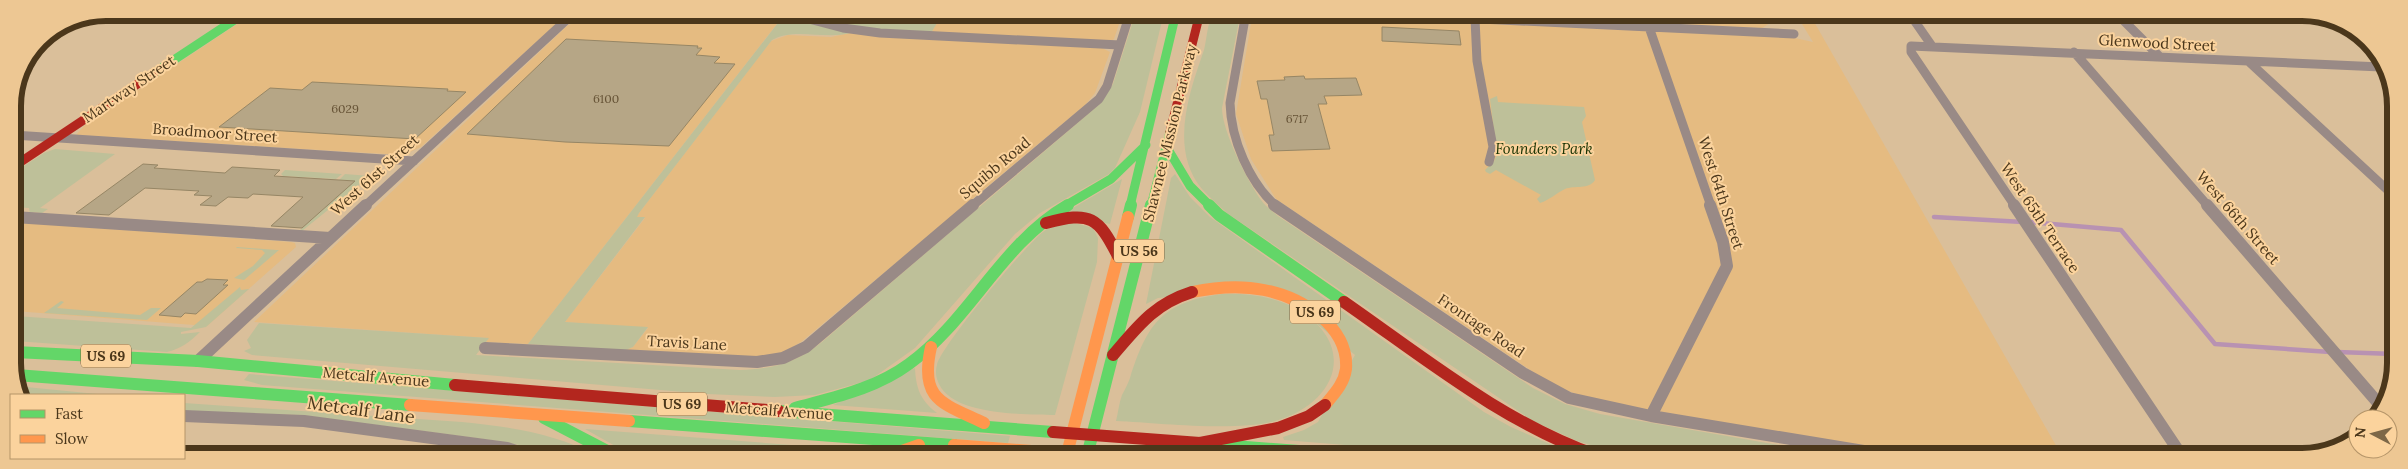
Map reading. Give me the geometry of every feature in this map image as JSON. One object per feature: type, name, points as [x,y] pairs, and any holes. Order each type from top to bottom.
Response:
[{"type":"main road","name":"Martway Street","points":[[21,162],[232,21]]},
{"type":"main road","name":"Shawnee Mission Parkway","points":[[1069,448],[1146,146],[1174,21]]},
{"type":"main road","name":"Shawnee Mission Parkway","points":[[1089,448],[1198,21]]},
{"type":"main road","points":[[785,412],[870,386],[894,374],[931,347],[1017,245],[1056,210],[1107,183],[1146,146]]},
{"type":"main road","points":[[1166,146],[1190,186],[1219,215],[1505,414],[1575,448]]},
{"type":"main road","points":[[1040,224],[1064,218],[1090,220],[1103,228],[1118,256]]},
{"type":"main road","name":"US 69","points":[[1113,355],[1157,306],[1176,297],[1214,288],[1246,288],[1279,294],[1310,308],[1330,325],[1344,348],[1347,361],[1345,372],[1336,392],[1318,411],[1276,430],[1200,443]]},
{"type":"main road","points":[[931,347],[925,369],[925,377],[934,394],[943,402],[994,427]]},
{"type":"main road","name":"Metcalf Avenue","points":[[21,352],[198,361],[785,412],[1263,448]]},
{"type":"main road","points":[[171,371],[198,361],[222,376],[270,395]]},
{"type":"main road","points":[[22,373],[106,370]]},
{"type":"main road","name":"Metcalf Avenue","points":[[22,374],[167,391],[270,395],[991,448]]},
{"type":"main road","name":"US 69","points":[[536,414],[602,448]]},
{"type":"main road","points":[[911,448],[926,443]]},
{"type":"street","name":"West 61st Street","points":[[198,361],[565,21]]},
{"type":"street","points":[[816,21],[843,28],[880,32],[1120,45]]},
{"type":"street","name":"Squibb Road","points":[[866,296],[1096,102],[1104,91],[1128,21]]},
{"type":"street","name":"Frontage Road","points":[[1245,21],[1229,114],[1234,130],[1252,172],[1272,203],[1316,235],[1549,389],[1569,398],[1651,416],[1845,448]]},
{"type":"street","points":[[1475,21],[1477,61],[1493,147],[1489,162]]},
{"type":"street","points":[[1517,21],[1794,34]]},
{"type":"street","points":[[1915,21],[1932,46]]},
{"type":"street","points":[[2124,21],[2160,57]]},
{"type":"street","name":"West 64th Street","points":[[1649,27],[1723,242],[1727,266],[1651,416]]},
{"type":"street","name":"West 65th Terrace","points":[[1932,46],[1911,46],[1911,52],[2177,448]]},
{"type":"street","name":"Glenwood Street","points":[[1932,46],[2376,67]]},
{"type":"street","name":"West 66th Street","points":[[2074,52],[2377,402]]},
{"type":"street","points":[[2248,61],[2387,190]]},
{"type":"street","name":"Broadmoor Street","points":[[21,136],[414,161]]},
{"type":"street","points":[[21,217],[330,238]]},
{"type":"street","name":"Travis Lane","points":[[486,348],[769,362],[788,357],[806,347],[866,296]]},
{"type":"street","name":"Metcalf Lane","points":[[185,416],[304,421],[507,448]]},
{"type":"shaded area","points":[[242,21],[558,21],[421,147],[403,155],[76,135],[85,125]]},
{"type":"shaded area","points":[[580,21],[779,21],[528,344],[486,342],[488,338],[254,322],[568,25]]},
{"type":"shaded area","points":[[938,21],[1120,21],[1114,39],[1111,41],[931,33]]},
{"type":"shaded area","points":[[1251,21],[1466,21],[1790,37],[1813,42],[1802,24],[1791,21],[1814,21],[2057,448],[1892,448],[1837,443],[1589,399],[1551,384],[1276,199],[1251,159],[1236,114]]},
{"type":"shaded area","points":[[1600,21],[1773,21],[1762,28]]},
{"type":"shaded area","points":[[850,33],[1102,48],[1110,52],[1095,93],[1085,105],[801,342],[781,354],[758,358],[623,351],[633,347],[648,328],[565,322],[645,218],[636,217],[771,41],[788,35],[831,37]]},
{"type":"shaded area","points":[[21,223],[295,243],[296,247],[207,326],[21,311]]},
{"type":"green space","points":[[779,21],[799,21],[850,33],[840,35],[790,34],[772,40],[639,213],[637,217],[645,217],[565,322],[648,327],[633,347],[623,351],[528,344]]},
{"type":"green space","points":[[832,21],[938,21],[931,33],[872,30]]},
{"type":"green space","points":[[1133,21],[1162,21],[1140,112],[1115,168],[1109,174],[1040,213],[1015,234],[915,348],[870,380],[815,395],[775,397],[707,394],[252,355],[244,351],[251,348],[247,340],[259,323],[489,338],[476,355],[740,370],[763,368],[794,360],[822,342],[1101,103],[1113,84]]},
{"type":"green space","points":[[1210,21],[1239,21],[1222,108],[1223,118],[1236,155],[1255,191],[1263,202],[1278,216],[1533,388],[1565,404],[1600,414],[1795,448],[1600,448],[1577,441],[1533,421],[1227,213],[1202,189],[1192,173],[1186,156],[1184,139],[1188,102]]},
{"type":"green space","name":"Founders Park","points":[[1497,96],[1498,102],[1584,107],[1586,116],[1582,122],[1595,180],[1586,186],[1565,189],[1540,203],[1537,199],[1541,195],[1496,170],[1490,174],[1486,172],[1485,170],[1497,155],[1490,99]]},
{"type":"green space","points":[[55,149],[115,154],[40,208],[48,209],[42,213],[34,212],[30,214],[29,208],[21,207],[21,168],[44,153]]},
{"type":"green space","points":[[285,170],[342,174],[336,179],[283,176],[281,174]]},
{"type":"green space","points":[[345,174],[370,176],[302,231],[270,229],[300,230],[354,181],[339,180]]},
{"type":"green space","points":[[1175,174],[1190,197],[1210,217],[1484,412],[1511,427],[1559,448],[1382,448],[1284,440],[1283,437],[1304,430],[1318,422],[1355,355],[1272,287],[1158,298],[1146,304],[1171,178]]},
{"type":"green space","points":[[1122,179],[1110,224],[1063,214]]},
{"type":"green space","points":[[1075,223],[1093,228],[1098,238],[1097,262],[1055,415],[1009,413],[974,408],[959,402],[947,394],[939,384],[936,372],[942,354],[953,338],[1033,241],[1047,229],[1054,226]]},
{"type":"green space","points":[[237,247],[279,250],[244,280],[234,278],[253,266],[265,253],[262,250]]},
{"type":"green space","points":[[240,287],[241,290],[249,289],[206,327],[181,332],[181,334],[200,332],[185,345],[167,352],[21,341],[21,316],[191,328]]},
{"type":"green space","points":[[1222,294],[1253,295],[1273,299],[1302,312],[1320,327],[1330,343],[1334,359],[1332,375],[1324,390],[1312,403],[1295,413],[1275,421],[1258,424],[1197,426],[1116,421],[1122,395],[1136,359],[1143,343],[1160,319],[1171,310],[1185,303]]},
{"type":"green space","points":[[61,301],[64,302],[57,308],[140,315],[151,308],[161,308],[147,320],[44,313]]},
{"type":"green space","points":[[915,368],[916,382],[920,393],[937,413],[833,405]]},
{"type":"green space","points":[[249,374],[1010,436],[1008,443],[262,385],[244,380]]},
{"type":"green space","points":[[25,387],[97,394],[28,394]]},
{"type":"green space","points":[[185,403],[462,422],[532,432],[581,448],[530,448],[499,441],[301,415],[185,411]]},
{"type":"green space","points":[[585,429],[830,448],[619,448]]},
{"type":"building","points":[[1382,27],[1459,31],[1461,45],[1382,41]]},
{"type":"building","points":[[566,39],[698,46],[697,48],[702,48],[696,55],[720,57],[714,63],[735,64],[669,146],[565,142],[467,134]]},
{"type":"building","points":[[1304,76],[1305,79],[1356,78],[1362,95],[1324,96],[1327,104],[1318,104],[1330,149],[1272,151],[1269,135],[1274,135],[1267,99],[1261,99],[1257,81],[1285,80],[1284,77]]},
{"type":"building","points":[[312,82],[448,89],[447,91],[466,92],[415,139],[219,127],[270,88],[302,90]]},
{"type":"building","points":[[143,164],[158,165],[154,168],[225,173],[232,167],[280,170],[274,176],[355,181],[302,228],[271,226],[303,197],[253,194],[248,198],[228,197],[216,206],[200,205],[212,196],[194,195],[199,191],[145,188],[109,215],[76,213]]},
{"type":"building","points":[[207,279],[228,280],[223,285],[228,285],[196,314],[185,313],[181,317],[159,315],[197,282]]},
{"type":"waterway","points":[[1934,217],[2023,222]]},
{"type":"waterway","points":[[2030,222],[2121,230],[2215,344],[2330,352]]},
{"type":"waterway","points":[[2337,352],[2387,354]]},
{"type":"traffic: fast","points":[[154,73],[233,21]]},
{"type":"traffic: fast","points":[[1128,217],[1174,21]]},
{"type":"traffic: fast","points":[[1089,448],[1170,132]]},
{"type":"traffic: fast","points":[[795,408],[863,389],[885,379],[908,365],[949,328],[1002,264],[1040,224],[1105,184],[1124,168],[1146,145]]},
{"type":"traffic: fast","points":[[1166,146],[1190,186],[1219,215],[1344,302]]},
{"type":"traffic: fast","points":[[21,352],[198,361],[455,385]]},
{"type":"traffic: fast","points":[[23,376],[410,405]]},
{"type":"traffic: fast","points":[[779,411],[1053,432]]},
{"type":"traffic: fast","points":[[544,418],[602,448]]},
{"type":"traffic: fast","points":[[629,421],[954,445]]},
{"type":"traffic: fast","points":[[1220,445],[1259,448]]},
{"type":"traffic: slow","points":[[1069,446],[1128,217]]},
{"type":"traffic: slow","points":[[1192,292],[1223,287],[1243,287],[1274,292],[1293,299],[1311,309],[1338,336],[1345,353],[1346,370],[1340,388],[1325,405]]},
{"type":"traffic: slow","points":[[931,347],[927,364],[927,378],[930,389],[945,404],[984,423]]},
{"type":"traffic: slow","points":[[410,405],[629,421]]},
{"type":"traffic: slow","points":[[911,448],[919,445]]},
{"type":"traffic: slow","points":[[954,445],[992,448]]},
{"type":"traffic: jam","points":[[1170,132],[1198,21]]},
{"type":"traffic: jam","points":[[21,162],[154,73]]},
{"type":"traffic: jam","points":[[1046,223],[1068,218],[1083,218],[1097,223],[1110,238],[1118,256]]},
{"type":"traffic: jam","points":[[1113,355],[1147,316],[1166,302],[1192,292]]},
{"type":"traffic: jam","points":[[1344,302],[1505,414],[1575,448]]},
{"type":"traffic: jam","points":[[455,385],[779,411]]},
{"type":"traffic: jam","points":[[1053,432],[1200,443],[1278,428],[1309,416],[1325,405]]}]
